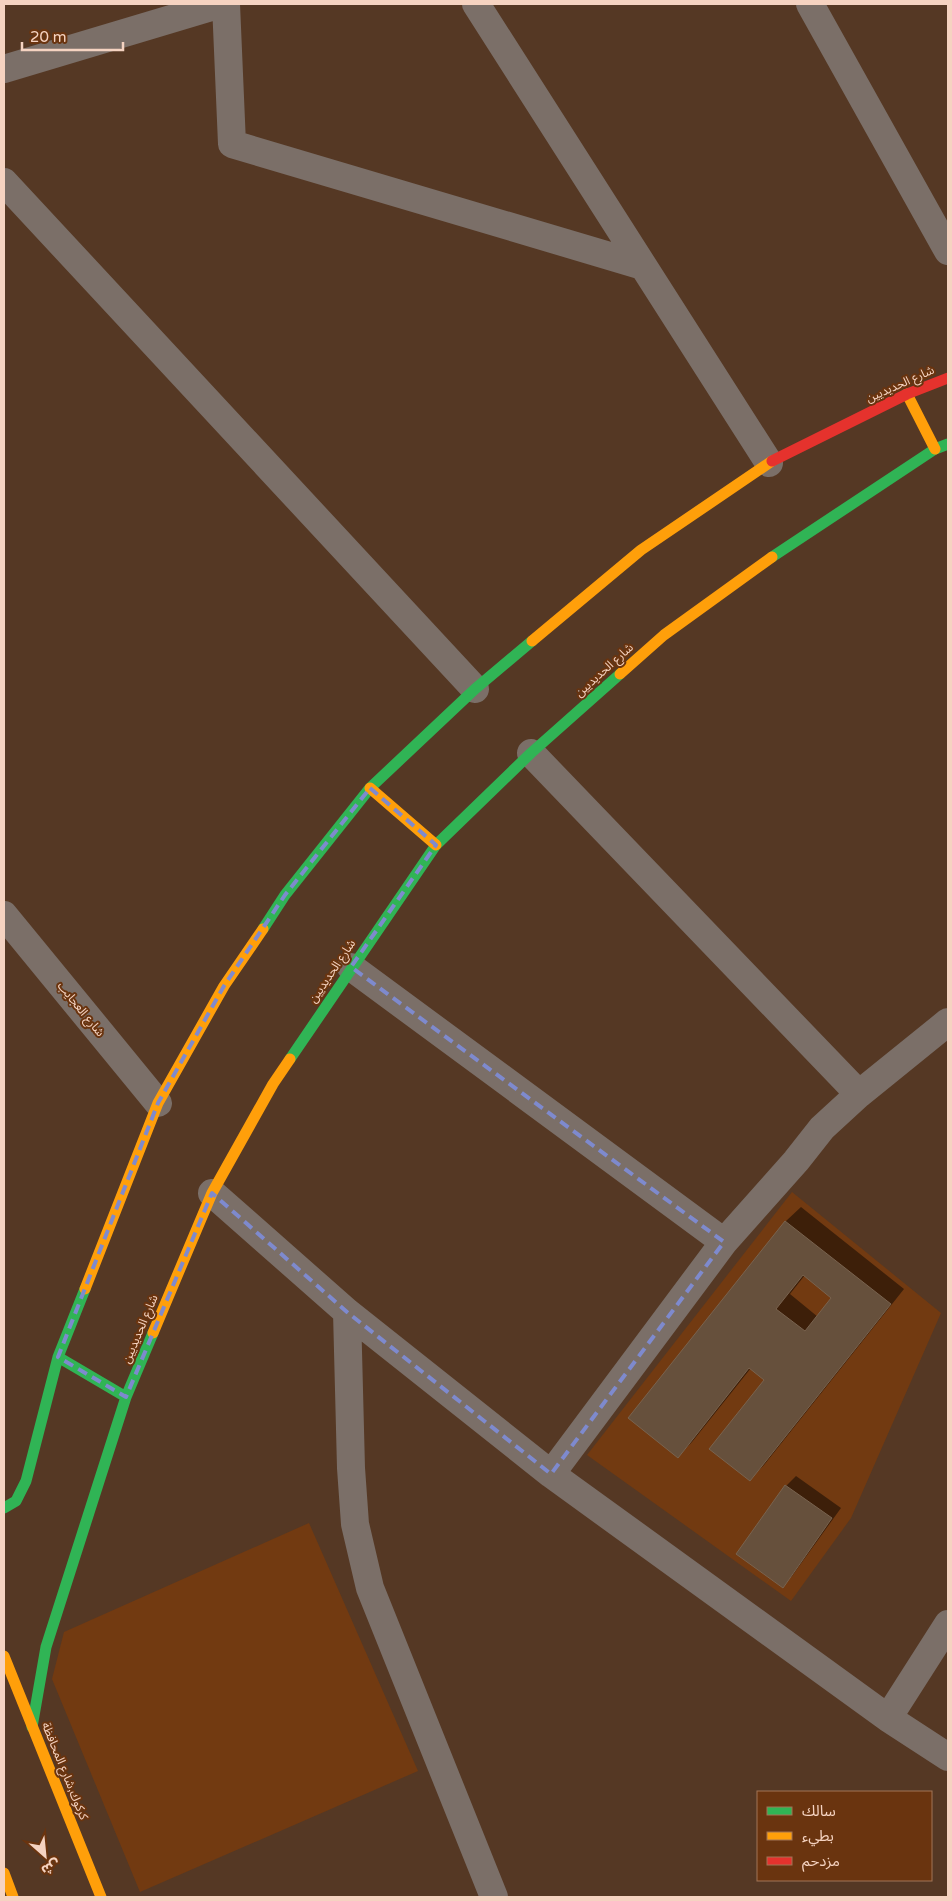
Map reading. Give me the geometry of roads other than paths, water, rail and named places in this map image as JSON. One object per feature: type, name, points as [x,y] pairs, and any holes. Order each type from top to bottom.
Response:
[{"type":"street","points":[[4,69],[221,4]]},
{"type":"street","points":[[226,4],[232,144],[642,266]]},
{"type":"street","points":[[476,4],[769,463]]},
{"type":"street","points":[[810,4],[948,251]]},
{"type":"street","points":[[4,182],[474,689]]},
{"type":"street","name":"شارع الحديديين","points":[[4,1508],[16,1501],[26,1481],[58,1357],[158,1103],[224,986],[274,911],[370,788],[474,689],[641,550],[769,463],[907,394],[948,378]]},
{"type":"street","points":[[907,394],[935,449]]},
{"type":"street","name":"شارع الحديديين","points":[[32,1727],[46,1647],[126,1397],[212,1193],[273,1084],[436,844],[531,753],[664,634],[799,538],[935,449],[948,444]]},
{"type":"street","points":[[531,753],[859,1094]]},
{"type":"street","points":[[370,788],[436,844]]},
{"type":"street","name":"شارع العجايب","points":[[4,915],[158,1103]]},
{"type":"street","points":[[351,967],[724,1242]]},
{"type":"street","points":[[551,1474],[724,1242],[822,1128],[859,1094],[948,1022]]},
{"type":"street","points":[[212,1193],[347,1312],[551,1474],[888,1718],[948,1757]]},
{"type":"street","points":[[347,1312],[351,1468],[355,1524],[370,1588],[494,1897]]},
{"type":"street","points":[[58,1357],[126,1397]]},
{"type":"street","points":[[888,1718],[948,1624]]},
{"type":"street","name":"كركوك,شارع المحافظة","points":[[4,1656],[101,1897]]},
{"type":"street","points":[[4,1873],[13,1897]]}]
